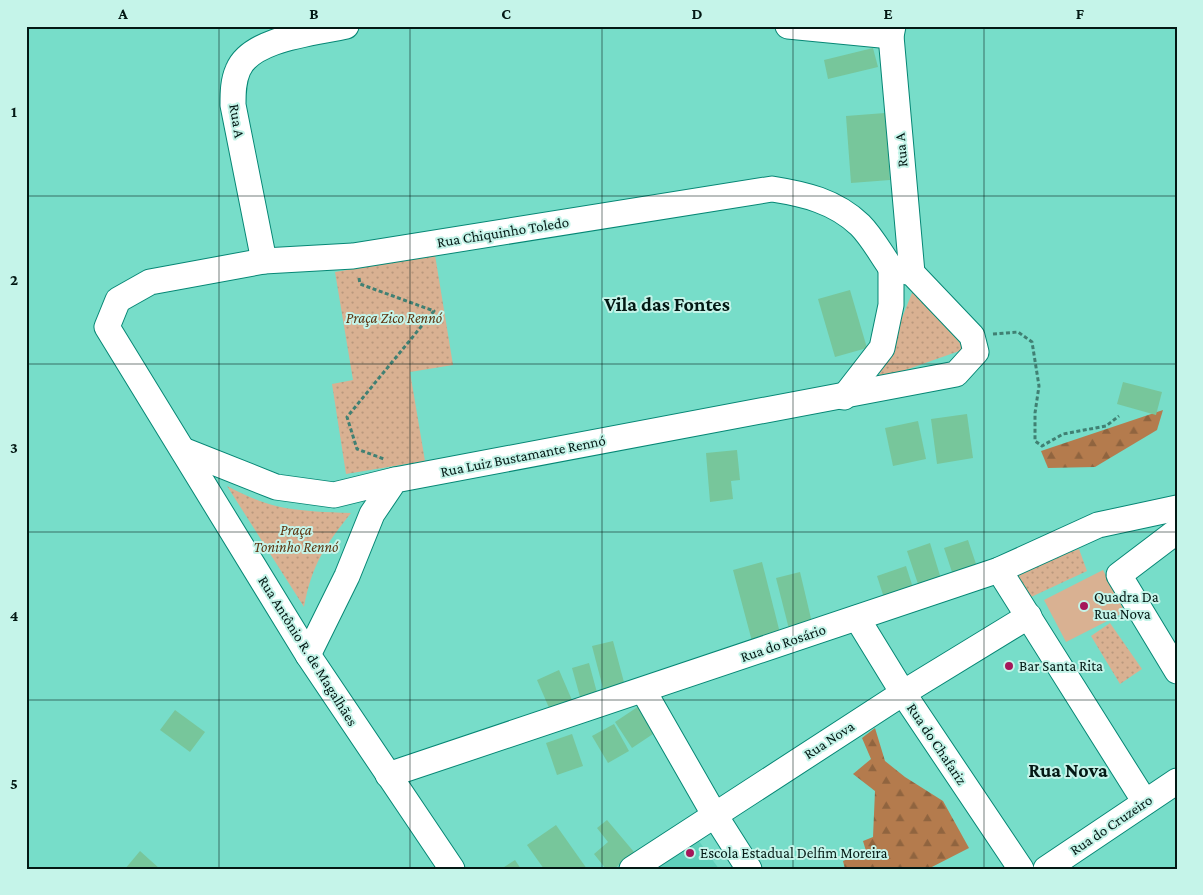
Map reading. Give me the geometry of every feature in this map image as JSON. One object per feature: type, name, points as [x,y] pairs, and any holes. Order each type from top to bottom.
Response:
[{"type":"street","name":"Rua A","points":[[264,262],[233,105],[233,88],[238,69],[252,52],[268,44],[346,26]]},
{"type":"street","points":[[788,26],[892,31]]},
{"type":"street","name":"Rua A","points":[[844,397],[882,348],[890,305],[902,271],[892,31]]},
{"type":"street","name":"Rua Chiquinho Toledo","points":[[107,327],[118,300],[150,282],[264,262],[353,256],[772,189],[809,195],[835,207],[860,225],[902,271],[972,336]]},
{"type":"street","name":"Rua Antônio R. de Magalhães","points":[[107,327],[308,655],[452,869]]},
{"type":"street","name":"Rua Luiz Bustamante Rennó","points":[[395,480],[844,397],[956,374],[976,352],[972,336]]},
{"type":"street","points":[[183,450],[276,487],[334,495],[395,480]]},
{"type":"street","points":[[308,655],[347,576],[372,514],[395,480]]},
{"type":"street","name":"Rua do Rosário","points":[[388,775],[999,570],[1098,525],[1177,508]]},
{"type":"street","points":[[1177,531],[1119,575],[1177,671]]},
{"type":"street","points":[[999,570],[1145,802]]},
{"type":"street","name":"Rua Nova","points":[[632,869],[903,693],[1029,616]]},
{"type":"street","name":"Rua do Chafariz","points":[[857,618],[903,693],[1021,869]]},
{"type":"street","points":[[643,690],[714,814],[750,869]]},
{"type":"street","name":"Rua do Cruzeiro","points":[[1046,869],[1177,782]]},
{"type":"path","points":[[353,256],[360,284],[434,311],[347,417],[358,449],[394,462],[395,480]]},
{"type":"path","points":[[972,336],[1018,332],[1032,342],[1039,386],[1035,413],[1035,441],[1042,446],[1064,434],[1106,426],[1119,416]]},
{"type":"shaded area","name":"Escola Estadual Delfim Moreira","points":[[696,837],[719,869],[651,869]]},
{"type":"green space","name":"Praça Zico Rennó","points":[[435,255],[453,365],[410,372],[425,461],[346,474],[332,384],[353,380],[335,272]]},
{"type":"green space","points":[[914,288],[965,349],[877,380]]},
{"type":"green space","points":[[1163,410],[1157,430],[1095,467],[1048,468],[1041,451]]},
{"type":"green space","name":"Praça Toninho Rennó","points":[[227,486],[273,505],[301,510],[351,513],[321,556],[311,579],[304,607]]},
{"type":"green space","points":[[1079,549],[1087,571],[1029,598],[1015,571]]},
{"type":"green space","name":"Quadra Da Rua Nova","points":[[1103,570],[1125,612],[1066,642],[1044,600]]},
{"type":"green space","points":[[1110,623],[1142,669],[1120,684],[1091,636]]},
{"type":"green space","points":[[875,728],[885,761],[905,777],[943,801],[969,848],[928,869],[845,869],[843,861],[866,851],[863,841],[873,837],[875,791],[853,774],[871,759],[862,738]]},
{"type":"building","points":[[873,48],[878,67],[828,79],[824,60]]},
{"type":"building","points":[[885,113],[890,180],[851,183],[846,116]]},
{"type":"building","points":[[850,290],[867,348],[835,357],[818,299]]},
{"type":"building","points":[[1123,382],[1162,392],[1156,415],[1117,404]]},
{"type":"building","points":[[967,414],[973,458],[937,464],[931,419]]},
{"type":"building","points":[[918,421],[926,459],[893,466],[885,428]]},
{"type":"building","points":[[737,450],[740,480],[731,481],[733,499],[710,502],[706,453]]},
{"type":"building","points":[[968,540],[977,567],[953,575],[944,548]]},
{"type":"building","points":[[930,543],[942,582],[920,590],[907,551]]},
{"type":"building","points":[[762,562],[781,637],[753,645],[733,570]]},
{"type":"building","points":[[906,566],[914,591],[885,601],[877,576]]},
{"type":"building","points":[[800,572],[813,627],[790,633],[776,578]]},
{"type":"building","points":[[613,641],[625,686],[604,692],[592,646]]},
{"type":"building","points":[[589,663],[599,700],[582,704],[572,668]]},
{"type":"building","points":[[559,670],[575,707],[553,717],[537,680]]},
{"type":"building","points":[[639,706],[656,732],[632,748],[615,722]]},
{"type":"building","points":[[175,710],[205,732],[190,752],[160,730]]},
{"type":"building","points":[[614,724],[629,751],[608,763],[592,736]]},
{"type":"building","points":[[572,734],[583,766],[557,775],[546,743]]},
{"type":"building","points":[[607,820],[634,852],[614,869],[606,869],[594,854],[608,842],[597,828]]},
{"type":"building","points":[[556,825],[587,869],[544,869],[527,845]]},
{"type":"building","points":[[140,851],[160,869],[125,869]]},
{"type":"building","points":[[515,860],[521,869],[501,869]]},
{"type":"place","name":"Quadra Da Rua Nova","points":[[1084,606]]},
{"type":"place","name":"Bar Santa Rita","points":[[1009,666]]},
{"type":"place","name":"Escola Estadual Delfim Moreira","points":[[690,853]]},
{"type":"district","name":"Vila das Fontes","points":[[667,304]]},
{"type":"district","name":"Rua Nova","points":[[1068,770]]}]
